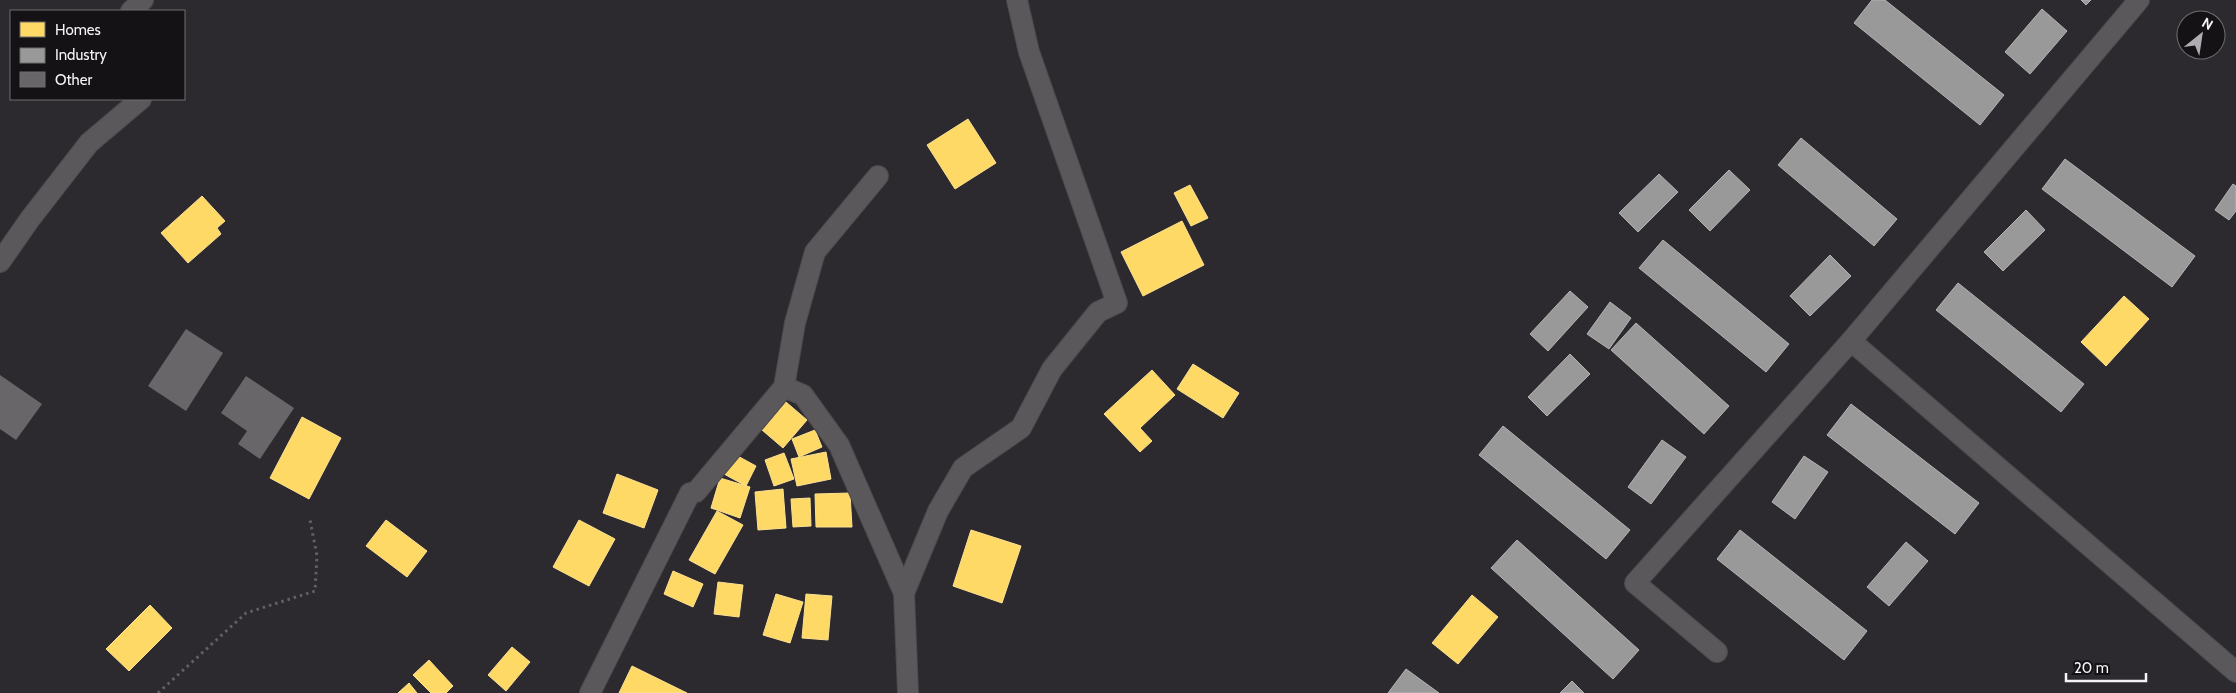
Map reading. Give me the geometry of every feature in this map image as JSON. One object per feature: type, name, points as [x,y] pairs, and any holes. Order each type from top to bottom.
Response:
[{"type":"street","points":[[131,10],[143,0]]},
{"type":"street","points":[[904,592],[938,511],[963,468],[1021,428],[1052,369],[1098,312],[1117,303],[1029,52],[1017,0]]},
{"type":"street","points":[[1717,652],[1636,582],[1850,341],[2139,0]]},
{"type":"street","points":[[0,262],[88,144],[140,100]]},
{"type":"street","points":[[590,693],[690,492],[696,492],[784,387],[795,323],[815,252],[878,176]]},
{"type":"street","points":[[1850,341],[2236,672]]},
{"type":"street","points":[[784,387],[803,395],[839,446],[904,592],[908,693]]},
{"type":"path","points":[[158,693],[246,613],[315,591],[317,556],[310,520]]},
{"type":"building: Homes","points":[[968,119],[996,163],[955,189],[927,145]]},
{"type":"building: Homes","points":[[1190,185],[1208,218],[1191,226],[1174,193]]},
{"type":"building: Homes","points":[[202,196],[225,221],[217,228],[221,234],[188,263],[161,233]]},
{"type":"building: Homes","points":[[1182,221],[1204,265],[1143,296],[1121,252]]},
{"type":"building: Homes","points":[[2124,296],[2149,319],[2106,366],[2081,342]]},
{"type":"building: Homes","points":[[1193,364],[1239,393],[1223,418],[1177,389]]},
{"type":"building: Homes","points":[[1152,370],[1175,395],[1140,428],[1152,441],[1140,452],[1104,414]]},
{"type":"building: Homes","points":[[786,402],[807,420],[783,448],[762,430]]},
{"type":"building: Homes","points":[[302,417],[341,438],[309,499],[270,478]]},
{"type":"building: Homes","points":[[815,430],[822,447],[799,457],[792,439]]},
{"type":"building: Homes","points":[[826,452],[831,479],[797,486],[791,459]]},
{"type":"building: Homes","points":[[784,453],[794,479],[774,486],[765,460]]},
{"type":"building: Homes","points":[[734,454],[756,466],[746,486],[724,474]]},
{"type":"building: Homes","points":[[617,474],[658,490],[644,528],[603,513]]},
{"type":"building: Homes","points":[[720,478],[750,487],[740,518],[711,508]]},
{"type":"building: Homes","points":[[783,489],[786,528],[758,530],[755,492]]},
{"type":"building: Homes","points":[[850,493],[852,527],[816,527],[815,494]]},
{"type":"building: Homes","points":[[810,498],[811,526],[793,527],[791,499]]},
{"type":"building: Homes","points":[[717,511],[743,525],[715,574],[689,560]]},
{"type":"building: Homes","points":[[386,520],[427,551],[407,577],[366,546]]},
{"type":"building: Homes","points":[[579,520],[615,539],[589,586],[553,567]]},
{"type":"building: Homes","points":[[971,530],[1021,546],[1002,603],[953,586]]},
{"type":"building: Homes","points":[[673,571],[703,584],[693,607],[664,594]]},
{"type":"building: Homes","points":[[718,582],[743,585],[739,617],[714,614]]},
{"type":"building: Homes","points":[[776,594],[803,602],[790,643],[763,635]]},
{"type":"building: Homes","points":[[806,594],[832,596],[828,640],[802,638]]},
{"type":"building: Homes","points":[[1472,595],[1498,617],[1458,664],[1432,643]]},
{"type":"building: Homes","points":[[150,605],[172,628],[129,671],[106,649]]},
{"type":"building: Homes","points":[[512,647],[530,662],[506,691],[488,675]]},
{"type":"building: Homes","points":[[429,660],[453,686],[446,693],[431,693],[413,675]]},
{"type":"building: Homes","points":[[632,666],[687,693],[619,693]]},
{"type":"building: Homes","points":[[409,683],[417,693],[398,693]]},
{"type":"building: Industry","points":[[1872,0],[1885,0],[2004,95],[1980,125],[1854,23]]},
{"type":"building: Industry","points":[[2081,0],[2091,0],[2086,5]]},
{"type":"building: Industry","points":[[2042,9],[2067,31],[2030,74],[2005,52]]},
{"type":"building: Industry","points":[[1801,138],[1897,219],[1874,246],[1778,165]]},
{"type":"building: Industry","points":[[2065,159],[2195,256],[2172,287],[2042,189]]},
{"type":"building: Industry","points":[[1729,170],[1750,190],[1710,231],[1689,210]]},
{"type":"building: Industry","points":[[1659,174],[1678,192],[1638,232],[1619,213]]},
{"type":"building: Industry","points":[[2233,184],[2236,186],[2236,211],[2229,220],[2215,210]]},
{"type":"building: Industry","points":[[2026,210],[2045,230],[2003,271],[1984,252]]},
{"type":"building: Industry","points":[[1663,240],[1789,344],[1766,372],[1639,268]]},
{"type":"building: Industry","points":[[1830,255],[1851,276],[1810,316],[1790,296]]},
{"type":"building: Industry","points":[[1958,283],[2084,384],[2061,412],[1936,310]]},
{"type":"building: Industry","points":[[1570,291],[1588,307],[1548,351],[1530,334]]},
{"type":"building: Industry","points":[[1610,302],[1631,318],[1609,349],[1587,334]]},
{"type":"building: Industry","points":[[1636,323],[1729,406],[1704,434],[1611,350]]},
{"type":"building: Industry","points":[[1570,354],[1590,374],[1547,416],[1528,397]]},
{"type":"building: Industry","points":[[1851,404],[1979,503],[1955,534],[1827,435]]},
{"type":"building: Industry","points":[[1503,426],[1630,530],[1606,559],[1479,455]]},
{"type":"building: Industry","points":[[1662,440],[1686,457],[1651,504],[1628,487]]},
{"type":"building: Industry","points":[[1804,456],[1828,472],[1795,519],[1772,502]]},
{"type":"building: Industry","points":[[1740,530],[1867,631],[1844,660],[1717,559]]},
{"type":"building: Industry","points":[[1517,540],[1639,650],[1613,679],[1491,568]]},
{"type":"building: Industry","points":[[1906,542],[1928,561],[1889,606],[1867,587]]},
{"type":"building: Industry","points":[[1406,669],[1439,693],[1388,693]]},
{"type":"building: Industry","points":[[1572,681],[1584,693],[1560,693]]},
{"type":"building: Other","points":[[186,329],[223,353],[186,411],[148,386]]},
{"type":"building: Other","points":[[0,375],[42,404],[16,440],[0,429]]},
{"type":"building: Other","points":[[246,376],[294,408],[260,459],[238,444],[247,431],[221,413]]}]
